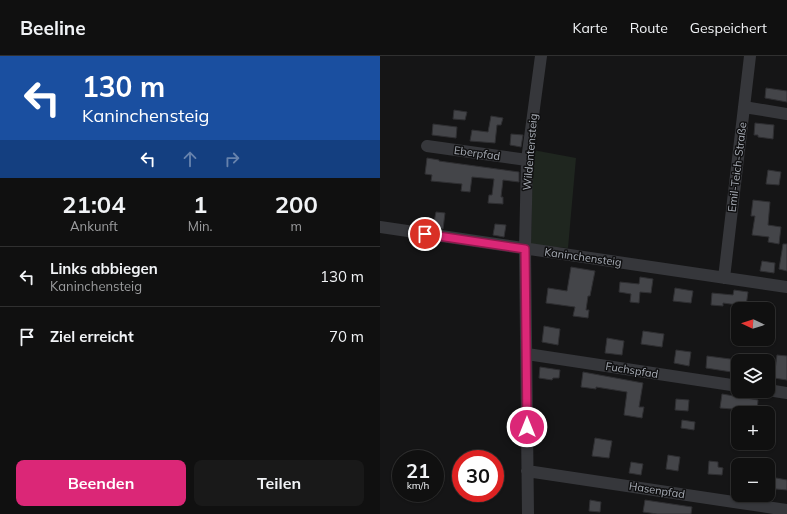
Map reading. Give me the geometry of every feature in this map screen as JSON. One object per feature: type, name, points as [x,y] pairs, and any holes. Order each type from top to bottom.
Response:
[{"type":"street","name":"Wildentensteig","points":[[528,514],[525,249],[527,160],[541,56]]},
{"type":"street","name":"Emil-Teich-Straße","points":[[724,278],[750,56]]},
{"type":"street","points":[[744,107],[787,114]]},
{"type":"street","name":"Eberpfad","points":[[427,146],[527,160]]},
{"type":"street","name":"Kaninchensteig","points":[[380,227],[787,287]]},
{"type":"street","name":"Fuchspfad","points":[[527,354],[731,385]]},
{"type":"street","points":[[775,391],[787,393]]},
{"type":"street","name":"Hasenpfad","points":[[527,471],[787,510]]},
{"type":"shaded area","points":[[533,150],[576,158],[568,248],[531,245]]},
{"type":"building","points":[[766,88],[787,91],[787,102],[765,98]]},
{"type":"building","points":[[454,110],[467,112],[465,120],[453,119]]},
{"type":"building","points":[[491,116],[503,118],[501,125],[497,125],[495,143],[470,141],[472,130],[488,132]]},
{"type":"building","points":[[755,123],[774,125],[773,139],[754,135]]},
{"type":"building","points":[[433,124],[457,127],[456,138],[432,135]]},
{"type":"building","points":[[511,134],[523,135],[521,147],[510,145]]},
{"type":"building","points":[[427,158],[519,172],[519,182],[503,180],[501,197],[503,197],[503,204],[488,203],[489,195],[492,195],[494,179],[472,177],[470,192],[461,191],[462,184],[431,181],[432,175],[425,174]]},
{"type":"building","points":[[768,170],[781,172],[779,185],[766,184]]},
{"type":"building","points":[[753,200],[770,202],[768,225],[781,227],[779,244],[768,242],[769,237],[752,235],[755,216],[751,216]]},
{"type":"building","points":[[436,212],[445,213],[443,229],[433,227]]},
{"type":"building","points":[[495,224],[506,225],[504,237],[493,235]]},
{"type":"building","points":[[783,244],[787,244],[787,271],[779,269]]},
{"type":"building","points":[[762,261],[775,263],[774,273],[760,271]]},
{"type":"building","points":[[571,267],[595,271],[590,296],[588,296],[586,310],[589,310],[588,318],[573,316],[575,307],[546,303],[548,288],[567,291]]},
{"type":"building","points":[[640,277],[653,279],[651,293],[640,292],[639,303],[630,302],[631,294],[619,292],[620,282],[639,284]]},
{"type":"building","points":[[675,288],[693,291],[691,303],[673,301]]},
{"type":"building","points":[[734,290],[748,292],[747,302],[731,302],[731,304],[723,303],[723,306],[711,305],[712,293],[733,295]]},
{"type":"building","points":[[544,326],[560,329],[558,345],[542,342]]},
{"type":"building","points":[[643,331],[664,334],[662,347],[641,344]]},
{"type":"building","points":[[607,338],[624,341],[622,355],[605,353]]},
{"type":"building","points":[[676,350],[691,352],[689,366],[674,363]]},
{"type":"building","points":[[777,355],[787,356],[787,380],[775,378]]},
{"type":"building","points":[[707,356],[731,359],[731,372],[706,368]]},
{"type":"building","points":[[540,367],[560,370],[559,378],[553,378],[552,380],[539,378]]},
{"type":"building","points":[[583,372],[643,383],[639,407],[644,407],[642,418],[624,415],[627,392],[596,387],[596,389],[581,387]]},
{"type":"building","points":[[722,394],[731,396],[731,398],[758,400],[757,406],[731,406],[731,409],[720,408]]},
{"type":"building","points":[[676,399],[689,400],[688,411],[675,410]]},
{"type":"building","points":[[682,420],[695,422],[694,430],[681,428]]},
{"type":"building","points":[[595,438],[612,441],[609,458],[592,456]]},
{"type":"building","points":[[668,455],[680,457],[678,471],[666,469]]},
{"type":"building","points":[[709,461],[718,462],[718,467],[723,468],[722,475],[708,474]]},
{"type":"building","points":[[631,462],[643,464],[641,475],[629,473]]},
{"type":"building","points":[[775,478],[787,480],[787,490],[776,489],[775,493]]},
{"type":"building","points":[[590,500],[601,502],[600,512],[589,511]]},
{"type":"building","points":[[645,500],[692,507],[691,514],[657,514],[643,512]]},
{"type":"route","points":[[425,234],[525,249],[527,427]]}]
